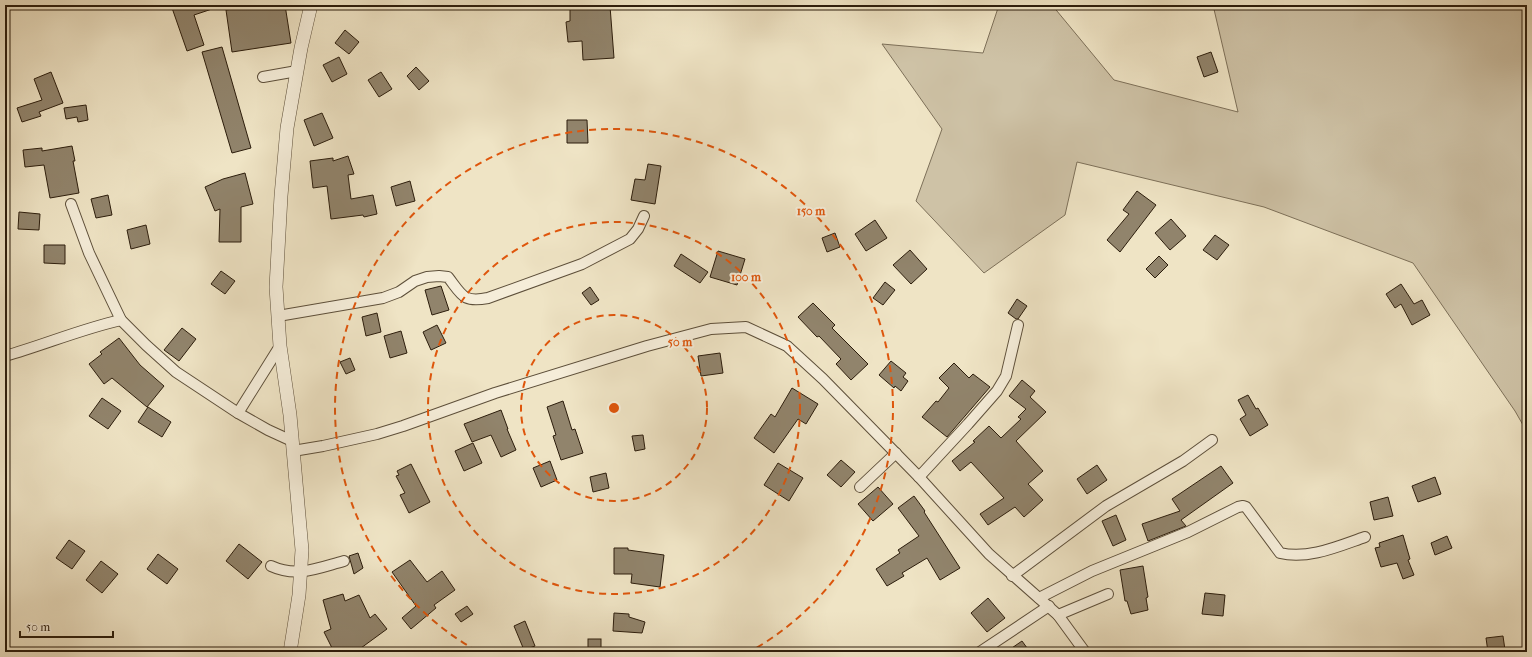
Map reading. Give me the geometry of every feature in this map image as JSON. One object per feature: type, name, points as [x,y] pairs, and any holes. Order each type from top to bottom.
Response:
[{"type":"street","points":[[290,652],[299,595],[302,550],[290,415],[280,346],[276,287],[281,196],[287,128],[311,5]]},
{"type":"street","points":[[263,77],[297,71]]},
{"type":"street","points":[[71,204],[89,254],[121,320],[146,346],[176,372],[238,413],[292,446],[342,442],[390,430],[483,397],[654,344],[711,328],[746,327],[787,346],[823,379],[919,477],[989,554],[1012,576],[1058,615],[1085,652]]},
{"type":"street","points":[[278,316],[383,298],[399,292],[415,281],[433,276],[448,277],[466,298],[476,300],[488,298],[582,264],[630,239],[638,229],[644,216]]},
{"type":"street","points":[[5,356],[43,345],[89,328],[121,320]]},
{"type":"street","points":[[919,477],[968,424],[996,391],[1006,376],[1018,325]]},
{"type":"street","points":[[238,413],[280,346]]},
{"type":"street","points":[[1012,576],[1106,506],[1183,461],[1212,440]]},
{"type":"street","points":[[860,487],[896,454]]},
{"type":"street","points":[[1039,598],[1092,571],[1188,532],[1238,507],[1243,506],[1280,553],[1290,556],[1337,547],[1365,537]]},
{"type":"street","points":[[271,566],[282,571],[301,572],[344,561]]},
{"type":"street","points":[[1058,615],[1108,594]]},
{"type":"street","points":[[980,652],[1049,606]]},
{"type":"shaded area","points":[[999,5],[1052,5],[1114,80],[1238,112],[1213,5],[1527,5],[1527,432],[1515,411],[1413,263],[1264,207],[1077,162],[1065,215],[984,273],[916,201],[942,129],[882,44],[983,53]]},
{"type":"building","points":[[171,5],[218,5],[218,7],[194,15],[204,45],[187,51]]},
{"type":"building","points":[[260,5],[285,5],[291,43],[232,52],[226,10]]},
{"type":"building","points":[[570,5],[590,5],[589,8],[610,6],[614,58],[583,60],[582,41],[568,42],[566,22],[570,21]]},
{"type":"building","points":[[345,30],[359,42],[349,54],[335,43]]},
{"type":"building","points":[[222,47],[251,148],[232,153],[202,52]]},
{"type":"building","points":[[1211,52],[1218,72],[1204,77],[1197,57]]},
{"type":"building","points":[[339,57],[347,74],[332,82],[323,65]]},
{"type":"building","points":[[416,67],[429,81],[419,90],[407,76]]},
{"type":"building","points":[[51,72],[63,103],[39,112],[41,116],[22,122],[17,108],[42,100],[34,79]]},
{"type":"building","points":[[381,72],[392,89],[379,97],[368,80]]},
{"type":"building","points":[[86,105],[88,120],[78,122],[77,117],[66,119],[64,108]]},
{"type":"building","points":[[322,113],[333,138],[314,146],[304,120]]},
{"type":"building","points":[[567,120],[587,120],[588,143],[567,143]]},
{"type":"building","points":[[72,146],[75,161],[73,161],[79,193],[50,198],[44,165],[25,167],[23,150],[42,148],[42,151]]},
{"type":"building","points":[[348,156],[354,174],[348,175],[351,199],[373,195],[377,214],[364,217],[363,215],[331,219],[327,186],[313,188],[310,161],[333,158],[333,161]]},
{"type":"building","points":[[648,164],[661,166],[655,204],[631,200],[635,179],[645,180]]},
{"type":"building","points":[[245,173],[253,204],[241,207],[241,242],[219,242],[220,209],[215,211],[205,187],[223,179]]},
{"type":"building","points":[[410,181],[415,201],[396,206],[391,187]]},
{"type":"building","points":[[1137,191],[1156,205],[1120,252],[1107,240],[1129,214],[1123,210]]},
{"type":"building","points":[[108,195],[112,215],[96,218],[91,199]]},
{"type":"building","points":[[19,212],[40,214],[39,230],[18,229]]},
{"type":"building","points":[[1171,219],[1186,236],[1170,250],[1155,233]]},
{"type":"building","points":[[875,220],[887,238],[866,251],[855,234]]},
{"type":"building","points":[[146,225],[150,244],[131,249],[127,230]]},
{"type":"building","points":[[835,233],[840,247],[827,252],[822,238]]},
{"type":"building","points":[[1215,235],[1229,245],[1217,260],[1203,250]]},
{"type":"building","points":[[44,245],[65,245],[65,264],[44,263]]},
{"type":"building","points":[[910,250],[927,269],[911,284],[893,265]]},
{"type":"building","points":[[718,251],[745,259],[737,285],[710,277]]},
{"type":"building","points":[[681,254],[708,272],[700,283],[674,266]]},
{"type":"building","points":[[1159,256],[1168,265],[1155,278],[1146,269]]},
{"type":"building","points":[[221,271],[235,281],[225,294],[211,284]]},
{"type":"building","points":[[885,282],[895,290],[883,305],[873,298]]},
{"type":"building","points":[[1401,284],[1414,304],[1422,300],[1430,315],[1412,325],[1401,304],[1395,308],[1386,294]]},
{"type":"building","points":[[441,286],[449,310],[432,315],[425,290]]},
{"type":"building","points":[[590,287],[599,300],[591,305],[582,293]]},
{"type":"building","points":[[1017,299],[1027,306],[1018,319],[1016,319],[1008,313]]},
{"type":"building","points":[[813,303],[835,325],[832,328],[868,364],[851,380],[836,364],[841,359],[798,317]]},
{"type":"building","points":[[377,313],[381,332],[366,336],[362,317]]},
{"type":"building","points":[[437,325],[446,343],[431,350],[423,332]]},
{"type":"building","points":[[182,328],[196,339],[179,361],[164,350]]},
{"type":"building","points":[[401,331],[407,353],[390,358],[384,336]]},
{"type":"building","points":[[119,338],[140,365],[164,386],[147,407],[112,378],[104,384],[89,364],[102,354],[100,352]]},
{"type":"building","points":[[720,353],[723,373],[701,376],[698,356]]},
{"type":"building","points":[[350,358],[355,370],[346,374],[340,362]]},
{"type":"building","points":[[891,361],[906,373],[903,377],[908,381],[901,391],[895,386],[894,388],[879,375]]},
{"type":"building","points":[[954,363],[969,378],[973,374],[990,387],[947,437],[922,417],[936,401],[938,402],[949,388],[939,378]]},
{"type":"building","points":[[1022,380],[1035,391],[1030,397],[1046,412],[1016,441],[1043,471],[1028,484],[1043,500],[1024,517],[1015,507],[988,525],[980,514],[1004,498],[971,462],[960,471],[952,461],[975,442],[973,441],[989,426],[1001,438],[1021,419],[1018,417],[1026,409],[1009,396]]},
{"type":"building","points":[[792,388],[818,404],[806,424],[798,419],[774,453],[754,438],[771,414],[775,417]]},
{"type":"building","points":[[1248,395],[1268,425],[1250,436],[1240,419],[1246,415],[1238,400]]},
{"type":"building","points":[[102,398],[121,411],[108,429],[89,416]]},
{"type":"building","points":[[563,401],[572,430],[575,429],[583,453],[561,460],[553,436],[556,435],[547,407]]},
{"type":"building","points":[[148,407],[171,422],[162,437],[138,422]]},
{"type":"building","points":[[501,410],[516,450],[501,457],[491,435],[472,442],[464,424]]},
{"type":"building","points":[[643,435],[645,449],[635,451],[632,436]]},
{"type":"building","points":[[473,443],[482,463],[464,471],[455,451]]},
{"type":"building","points":[[841,460],[855,472],[841,487],[827,475]]},
{"type":"building","points":[[550,461],[557,480],[541,487],[533,468]]},
{"type":"building","points":[[778,463],[803,478],[789,501],[764,485]]},
{"type":"building","points":[[411,464],[430,502],[409,513],[400,495],[405,493],[396,476],[399,475],[397,471]]},
{"type":"building","points":[[1097,465],[1107,480],[1087,494],[1077,479]]},
{"type":"building","points":[[1221,466],[1233,483],[1181,520],[1186,526],[1148,541],[1142,524],[1180,511],[1172,499]]},
{"type":"building","points":[[606,473],[609,488],[593,492],[590,477]]},
{"type":"building","points":[[1435,477],[1441,494],[1418,502],[1412,486]]},
{"type":"building","points":[[878,487],[893,504],[873,521],[858,504]]},
{"type":"building","points":[[914,496],[960,568],[940,580],[927,558],[902,573],[904,576],[887,586],[876,569],[900,553],[898,550],[919,536],[898,508]]},
{"type":"building","points":[[1388,497],[1393,516],[1374,520],[1370,502]]},
{"type":"building","points":[[1116,515],[1126,540],[1113,546],[1102,521]]},
{"type":"building","points":[[1403,535],[1410,559],[1408,560],[1414,575],[1403,579],[1397,563],[1381,567],[1375,548],[1380,547],[1379,543]]},
{"type":"building","points":[[1447,536],[1452,548],[1435,555],[1431,543]]},
{"type":"building","points":[[69,540],[85,551],[72,569],[56,558]]},
{"type":"building","points":[[239,544],[262,562],[248,579],[226,561]]},
{"type":"building","points":[[614,548],[628,548],[628,550],[664,555],[660,587],[631,583],[632,574],[614,574]]},
{"type":"building","points":[[358,553],[363,568],[354,574],[349,556]]},
{"type":"building","points":[[158,554],[178,569],[167,584],[147,569]]},
{"type":"building","points":[[410,560],[427,582],[442,571],[455,590],[434,605],[436,608],[411,629],[402,618],[416,606],[392,572]]},
{"type":"building","points":[[101,561],[118,574],[102,593],[86,580]]},
{"type":"building","points":[[1143,566],[1148,597],[1146,598],[1148,610],[1131,614],[1127,601],[1125,601],[1120,570]]},
{"type":"building","points":[[1205,593],[1225,595],[1223,616],[1202,614]]},
{"type":"building","points":[[343,594],[345,601],[359,595],[370,618],[375,614],[387,629],[353,652],[334,652],[324,632],[331,629],[323,600]]},
{"type":"building","points":[[988,598],[1005,618],[987,632],[971,613]]},
{"type":"building","points":[[467,606],[473,614],[461,622],[455,614]]},
{"type":"building","points":[[614,613],[629,614],[629,617],[645,622],[642,633],[613,631]]},
{"type":"building","points":[[525,621],[535,646],[524,650],[514,626]]},
{"type":"building","points":[[1503,636],[1505,650],[1488,652],[1486,638]]},
{"type":"building","points":[[588,639],[601,639],[601,652],[588,652]]},
{"type":"building","points":[[1022,641],[1030,652],[1006,652]]}]
